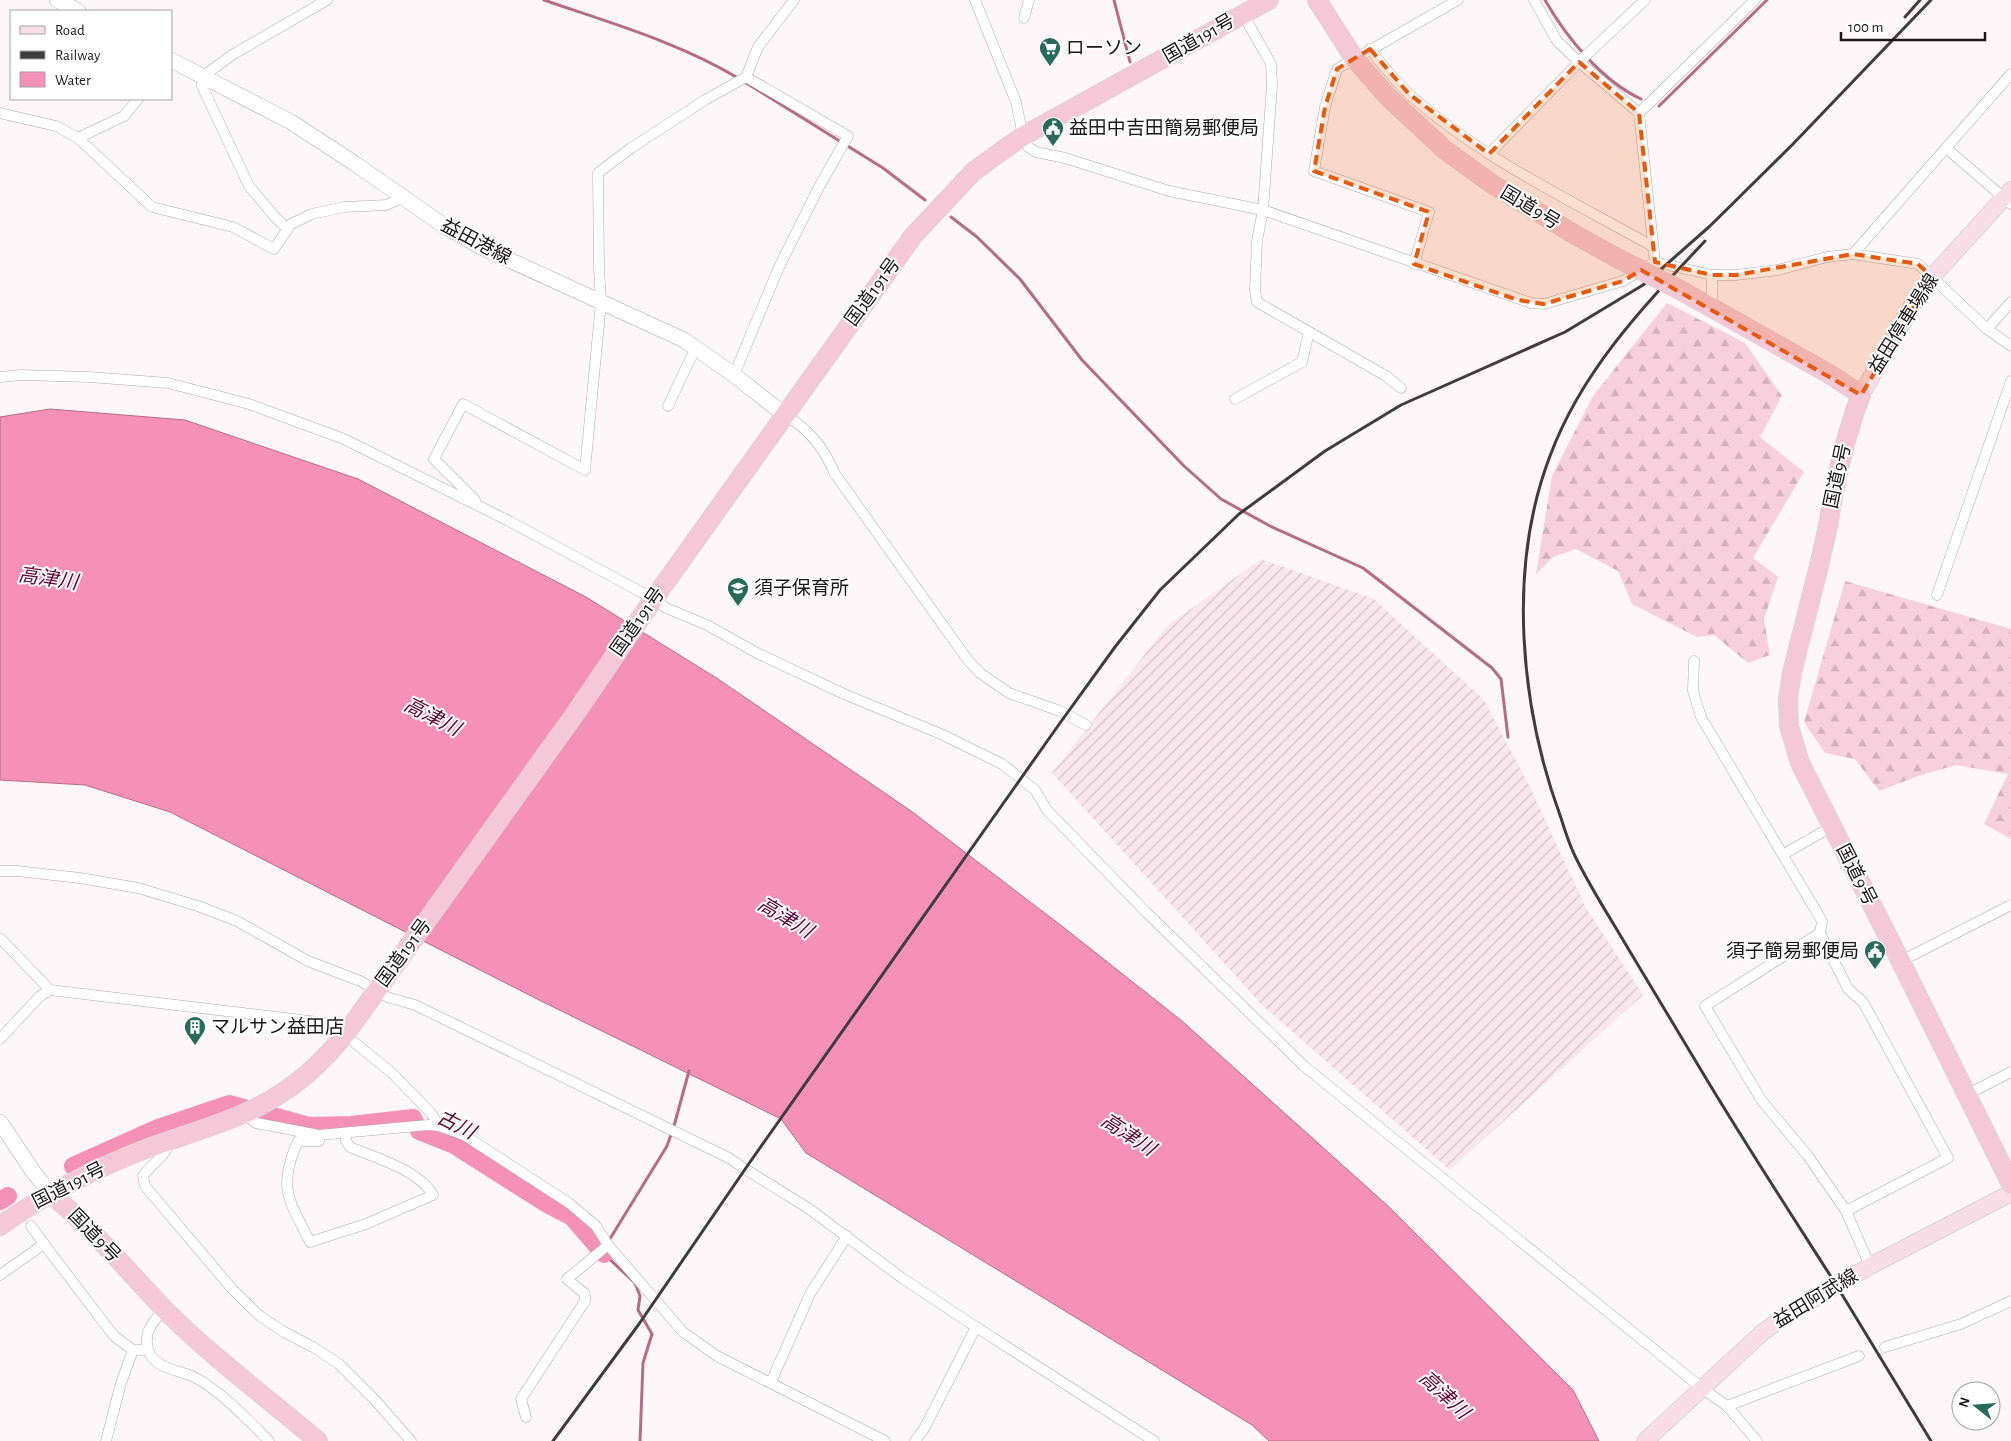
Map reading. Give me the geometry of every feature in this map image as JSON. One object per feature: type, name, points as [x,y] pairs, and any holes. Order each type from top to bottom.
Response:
[{"type":"highway","name":"国道191号","points":[[0,1226],[34,1202],[52,1195],[114,1162],[244,1114],[281,1094],[312,1072],[338,1043],[575,714],[652,601],[913,236],[974,171],[1023,136],[1269,0]]},
{"type":"highway","name":"国道9号","points":[[1317,0],[1362,54],[1387,96],[1445,150],[1492,184],[1572,233],[1680,290],[1805,360],[1861,394],[1849,425],[1792,673],[1788,698],[1789,726],[1800,763],[1831,827],[1901,961],[2011,1184]]},
{"type":"highway","name":"国道9号","points":[[52,1195],[80,1219],[161,1312]]},
{"type":"highway","points":[[161,1312],[207,1362],[306,1441]]},
{"type":"highway","points":[[161,1312],[318,1441]]},
{"type":"main road","points":[[57,0],[76,10]]},
{"type":"main road","name":"益田港線","points":[[172,61],[292,122],[443,225],[481,247],[684,340],[734,375],[785,415]]},
{"type":"main road","name":"益田停車場線","points":[[1861,394],[1912,304],[1932,277],[2009,197]]},
{"type":"main road","points":[[0,1122],[34,1173],[52,1195]]},
{"type":"main road","name":"益田阿武線","points":[[1646,1441],[1770,1327],[1790,1312],[1870,1266],[2011,1193]]},
{"type":"street","points":[[287,229],[249,186],[202,86],[202,77],[232,55],[328,0]]},
{"type":"street","points":[[482,507],[434,459],[463,404],[584,470],[601,302],[598,173],[631,148],[705,100],[746,77],[758,47],[794,0]]},
{"type":"street","points":[[974,0],[1016,102],[1023,136],[1028,147],[1036,152],[1066,158],[1169,191],[1263,210],[1531,304],[1544,304],[1624,281],[1655,262],[1712,275],[1736,275],[1778,270],[1827,257],[1853,254],[1918,264],[1987,329],[2011,346]]},
{"type":"street","points":[[1024,18],[1029,0]]},
{"type":"street","points":[[1414,264],[1429,212],[1314,171],[1325,107],[1337,69],[1458,0]]},
{"type":"street","points":[[1534,0],[1558,41],[1579,62],[1639,113],[1655,262]]},
{"type":"street","points":[[1489,154],[1579,62],[1645,0]]},
{"type":"street","points":[[1639,113],[1755,0]]},
{"type":"street","points":[[1243,14],[1271,64],[1272,85],[1263,210],[1257,241],[1255,290],[1257,302],[1386,376],[1402,388]]},
{"type":"street","points":[[1362,54],[1445,124],[1489,154],[1652,246]]},
{"type":"street","points":[[1853,254],[2011,74]]},
{"type":"street","points":[[734,375],[779,267],[820,185],[848,136],[746,77]]},
{"type":"street","points":[[78,138],[124,116],[137,100]]},
{"type":"street","points":[[0,114],[56,126],[78,138],[152,207],[233,227],[274,249],[291,224],[312,214],[344,207],[386,205],[404,198]]},
{"type":"street","points":[[1946,148],[2009,197]]},
{"type":"street","points":[[1712,275],[1712,308]]},
{"type":"street","points":[[1987,329],[2011,302]]},
{"type":"street","points":[[1234,399],[1302,362],[1309,332]]},
{"type":"street","points":[[668,406],[696,347]]},
{"type":"street","points":[[0,377],[21,375],[89,377],[168,383],[249,404],[344,439],[482,507],[666,608],[707,625],[757,653],[844,694],[941,734],[1008,769],[1035,790],[1047,810],[1145,911],[1304,1066],[1700,1392],[1728,1406],[1757,1441]]},
{"type":"street","points":[[1937,595],[2011,381]]},
{"type":"street","points":[[785,415],[802,425],[827,455],[835,474],[967,659],[980,673],[1010,693],[1060,711],[1086,725]]},
{"type":"street","points":[[1694,661],[1693,691],[1701,718],[1784,854],[1822,921],[1820,932],[1848,989],[1863,1002],[1948,1158],[1846,1211]]},
{"type":"street","points":[[1784,854],[1831,827]]},
{"type":"street","points":[[0,871],[18,871],[80,878],[138,888],[198,906],[237,922],[308,961],[378,988],[387,997],[415,1005],[729,1158],[745,1170],[808,1208],[902,1278],[1154,1441]]},
{"type":"street","points":[[1901,961],[2008,906],[2011,918]]},
{"type":"street","points":[[1820,932],[1705,1006],[1762,1101],[1808,1156],[1846,1211],[1870,1266]]},
{"type":"street","points":[[0,938],[50,990]]},
{"type":"street","points":[[0,1039],[40,996],[50,990],[326,1022],[337,1028]]},
{"type":"street","points":[[355,1043],[392,1073],[431,1113],[439,1126]]},
{"type":"street","points":[[1968,1094],[2011,1072]]},
{"type":"street","points":[[244,1114],[256,1122],[319,1135],[346,1134],[413,1126],[439,1126],[464,1135],[570,1203],[596,1226],[608,1245],[683,1332],[717,1356],[885,1441]]},
{"type":"street","points":[[319,1135],[319,1141],[298,1141],[289,1162],[286,1185],[291,1204],[310,1242],[366,1224],[432,1195],[430,1190],[413,1174],[350,1147],[346,1141],[346,1134]]},
{"type":"street","points":[[170,1140],[166,1154],[149,1167],[143,1176],[145,1186],[161,1207],[233,1290],[260,1316],[340,1364],[411,1441]]},
{"type":"street","points":[[31,1226],[114,1336],[133,1350],[148,1350]]},
{"type":"street","points":[[771,1382],[810,1294],[847,1236]]},
{"type":"street","points":[[0,1275],[44,1244]]},
{"type":"street","points":[[526,1417],[521,1399],[585,1301],[584,1294],[567,1279],[608,1245]]},
{"type":"street","points":[[1886,1347],[1961,1324],[2011,1301]]},
{"type":"street","points":[[161,1312],[148,1330],[148,1350],[155,1361],[163,1366],[185,1372],[211,1388],[269,1441]]},
{"type":"street","points":[[914,1441],[924,1428],[976,1327]]},
{"type":"street","points":[[106,1441],[133,1350]]},
{"type":"street","points":[[1728,1406],[1859,1356]]},
{"type":"highlighted area","points":[[1370,49],[1409,94],[1489,154],[1579,62],[1639,113],[1655,262],[1712,275],[1736,275],[1853,254],[1918,264],[1932,277],[1861,395],[1641,270],[1623,281],[1544,304],[1518,300],[1414,264],[1429,212],[1314,171],[1325,107],[1337,69]]},
{"type":"shaded area","points":[[1261,559],[1374,599],[1484,700],[1529,785],[1586,908],[1643,995],[1450,1170],[1262,1005],[1052,773],[1167,626]]},
{"type":"green space","points":[[1667,303],[1745,343],[1782,396],[1760,437],[1804,472],[1753,558],[1778,577],[1764,619],[1770,655],[1748,663],[1714,635],[1697,637],[1632,604],[1618,571],[1576,549],[1553,557],[1536,574],[1552,476],[1593,396]]},
{"type":"green space","points":[[1845,581],[2011,629],[2011,839],[1984,824],[2008,774],[1956,765],[1918,776],[1879,791],[1855,759],[1825,753],[1804,722]]},
{"type":"water","name":"高津川","points":[[50,409],[185,420],[358,479],[586,597],[718,679],[911,811],[1182,1021],[1388,1206],[1573,1390],[1599,1441],[1269,1441],[1252,1425],[806,1153],[781,1119],[539,1000],[170,812],[85,785],[0,780],[0,417]]},
{"type":"waterway","points":[[544,0],[619,25],[668,44],[715,65],[738,78]]},
{"type":"waterway","points":[[1114,0],[1130,62]]},
{"type":"waterway","points":[[1545,0],[1563,29],[1586,57],[1612,81],[1641,99]]},
{"type":"waterway","points":[[1659,106],[1767,0]]},
{"type":"waterway","points":[[743,81],[883,168],[925,200]]},
{"type":"waterway","points":[[951,217],[977,237],[1020,279],[1082,360],[1184,466],[1221,499],[1270,526],[1363,568],[1492,668],[1501,679],[1508,737]]},
{"type":"waterway","points":[[608,1242],[667,1146],[689,1071]]},
{"type":"waterway","name":"古川","points":[[73,1166],[158,1128],[229,1104],[309,1126],[351,1125],[413,1118],[419,1131],[454,1145],[547,1204],[572,1217],[604,1254]]},
{"type":"waterway","name":"古川","points":[[0,1201],[8,1196]]},
{"type":"waterway","name":"古川","points":[[605,1250],[604,1254],[635,1283],[640,1296],[638,1310],[652,1334],[643,1363],[640,1441]]},
{"type":"railway","points":[[1905,17],[1920,0]]},
{"type":"railway","points":[[553,1441],[639,1324],[750,1162],[1060,723],[1115,647],[1160,590],[1239,514],[1325,451],[1401,405],[1565,332],[1643,285],[1710,226],[1793,144],[1931,0]]},
{"type":"railway","points":[[1705,241],[1659,290],[1616,341],[1579,395],[1563,425],[1550,456],[1536,499],[1528,544],[1524,590],[1524,637],[1528,684],[1536,730],[1547,775],[1567,837],[1587,879],[1720,1101],[1835,1283],[1931,1441]]},
{"type":"place","name":"ローソン","points":[[1050,67]]},
{"type":"place","name":"益田中吉田簡易郵便局","points":[[1053,147]]},
{"type":"place","name":"須子保育所","points":[[738,607]]},
{"type":"place","name":"須子簡易郵便局","points":[[1875,970]]},
{"type":"place","name":"マルサン益田店","points":[[195,1046]]}]
